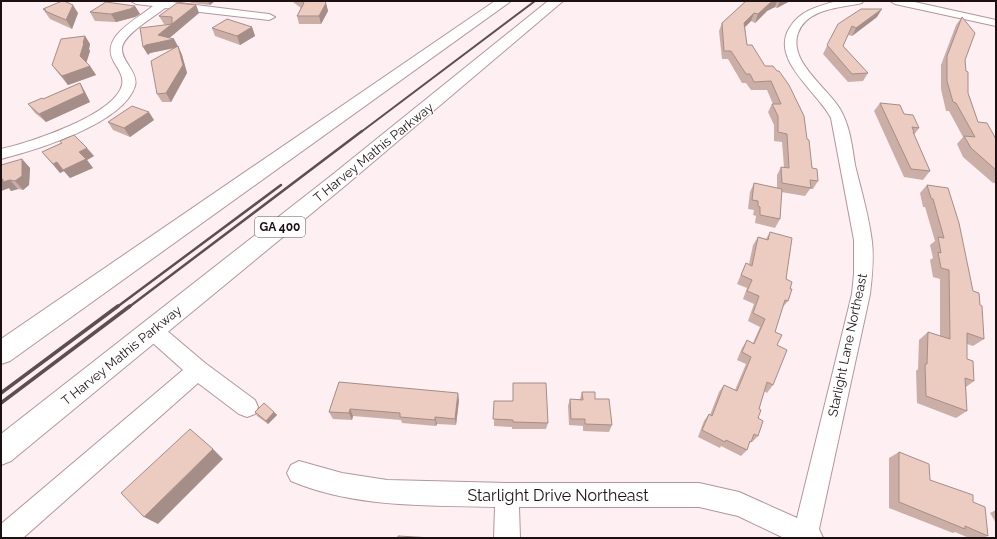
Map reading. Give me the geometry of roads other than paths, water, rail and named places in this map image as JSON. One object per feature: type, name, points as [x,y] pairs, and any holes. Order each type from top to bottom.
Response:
[{"type":"highway","points":[[1,353],[504,1]]},
{"type":"highway","name":"T Harvey Mathis Parkway","points":[[1,451],[339,180],[556,1]]},
{"type":"street","points":[[136,1],[269,17]]},
{"type":"street","name":"Starlight Lane Northeast","points":[[807,537],[861,294],[864,267],[863,240],[838,119],[827,98],[793,58],[789,45],[791,32],[795,25],[803,18],[821,9],[858,1]]},
{"type":"street","points":[[895,1],[996,23]]},
{"type":"street","points":[[1,154],[38,144],[75,128],[91,120],[116,103],[125,92],[130,82],[128,73],[116,54],[118,42],[125,34],[163,4]]},
{"type":"street","points":[[152,330],[198,370],[248,407]]},
{"type":"street","points":[[4,536],[198,370]]},
{"type":"street","name":"Starlight Drive Northeast","points":[[299,473],[342,485],[387,492],[507,496],[699,495],[739,504],[765,515],[807,537]]},
{"type":"street","points":[[507,496],[507,538]]},
{"type":"railway","points":[[361,132],[535,1]]},
{"type":"railway","points":[[129,307],[362,131]]},
{"type":"railway","points":[[117,307],[281,185]]},
{"type":"railway","points":[[1,393],[118,306]]},
{"type":"railway","points":[[1,403],[130,306]]}]
